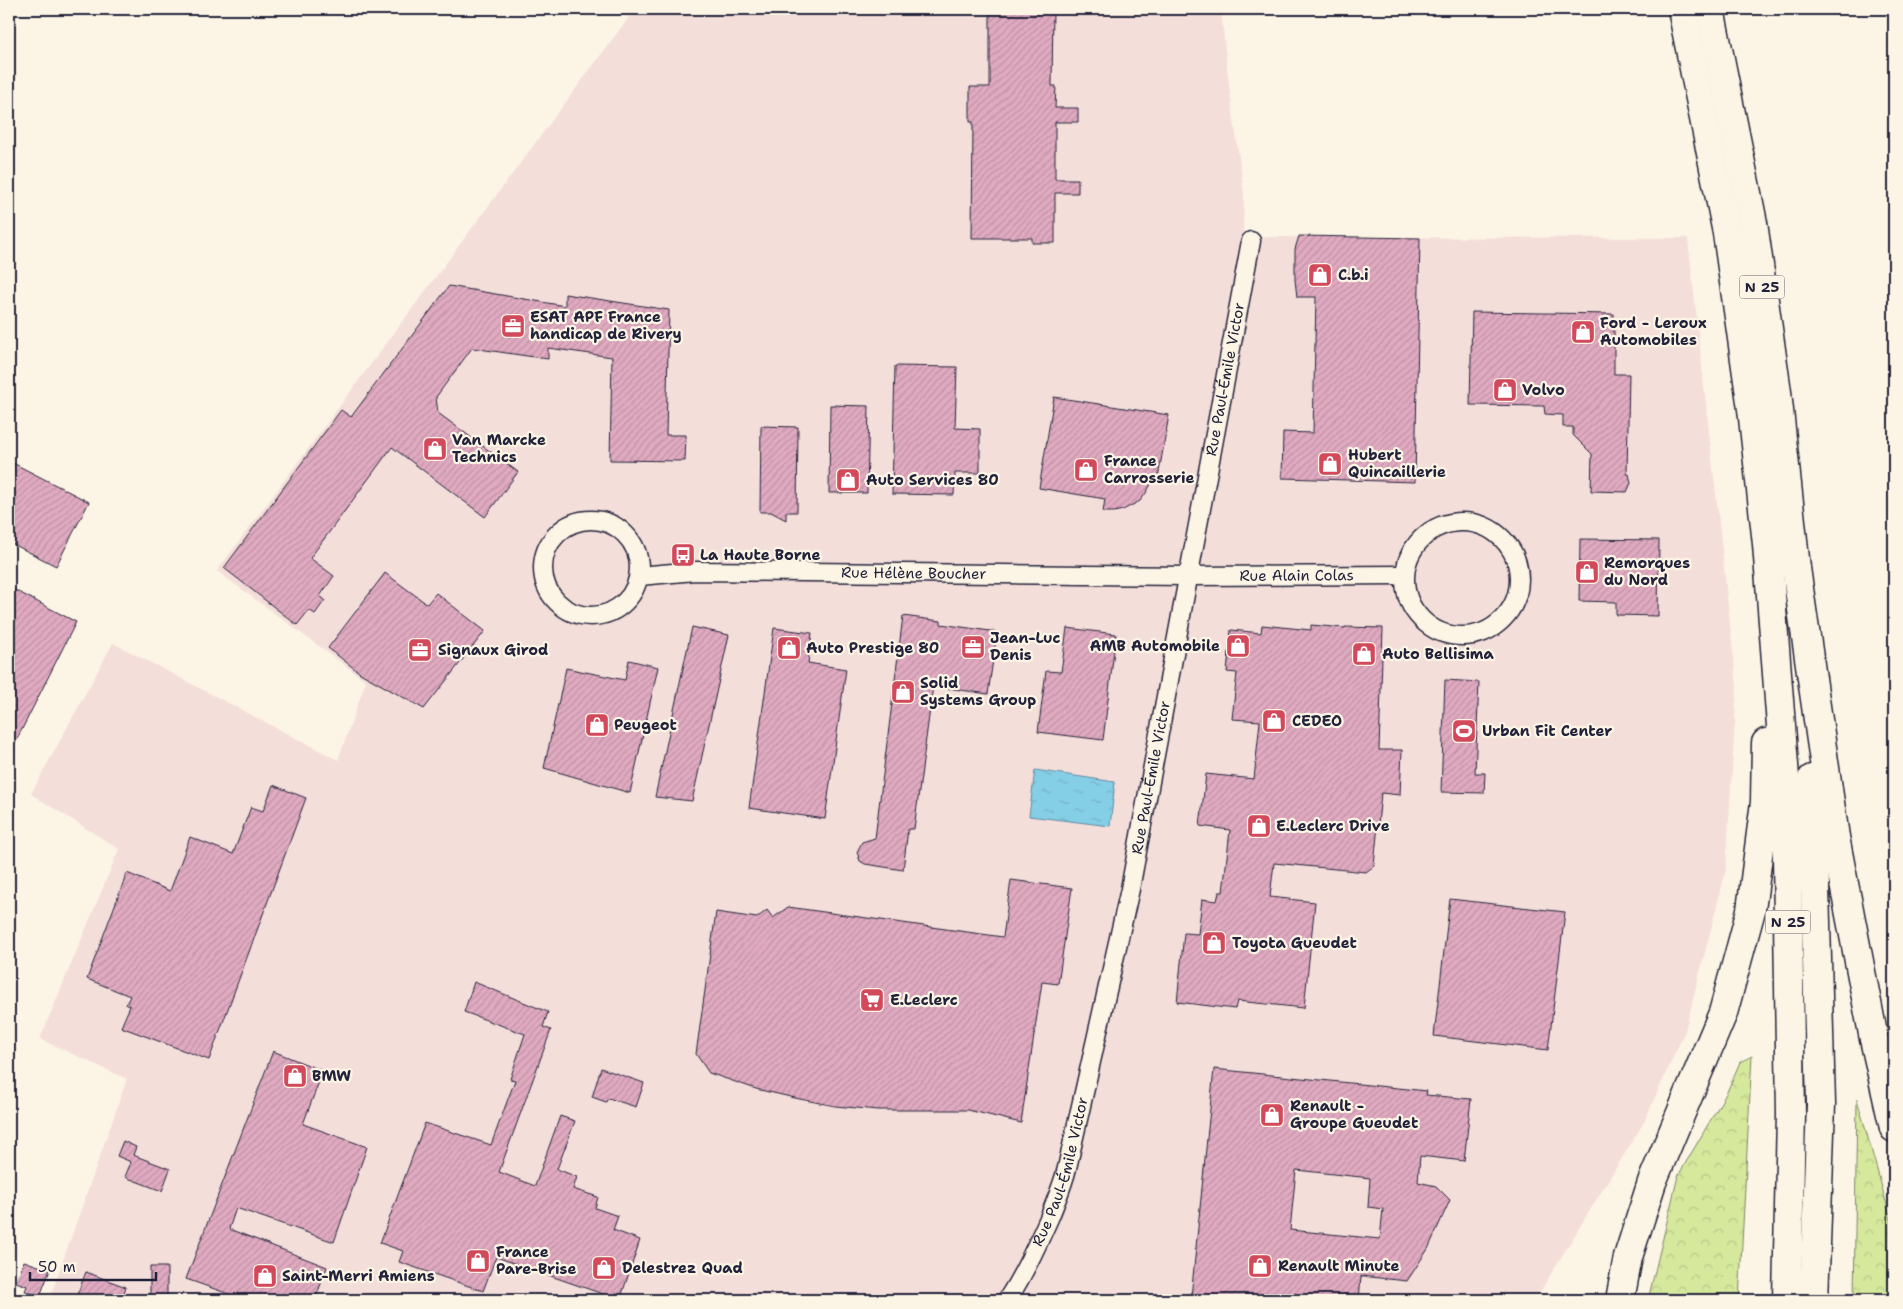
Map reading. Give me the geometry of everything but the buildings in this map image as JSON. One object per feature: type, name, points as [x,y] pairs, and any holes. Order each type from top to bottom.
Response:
[{"type":"highway","name":"N 25","points":[[1682,9],[1726,233],[1752,408],[1767,544],[1786,791],[1791,1114],[1787,1300]]},
{"type":"highway","name":"N 25","points":[[1710,9],[1754,223],[1777,392],[1796,568],[1812,786],[1821,1104],[1814,1300]]},
{"type":"highway","points":[[1620,1300],[1628,1257],[1652,1182],[1723,1012],[1751,910],[1765,802],[1767,544]]},
{"type":"highway","points":[[1796,568],[1835,837],[1874,1039],[1894,1128]]},
{"type":"street","name":"Rue Paul-Émile Victor","points":[[1007,1300],[1016,1287],[1040,1238],[1064,1181],[1130,889],[1251,241]]},
{"type":"street","points":[[583,520],[598,520],[619,529],[634,546],[639,561],[639,576],[634,592],[623,604],[609,613],[593,617],[585,616],[562,607],[550,595],[544,580],[542,563],[547,548],[556,534],[568,525],[583,520]]},
{"type":"street","points":[[1467,522],[1484,526],[1500,536],[1512,550],[1518,567],[1519,585],[1514,603],[1504,618],[1490,630],[1473,636],[1456,637],[1438,632],[1423,623],[1412,609],[1405,593],[1404,575],[1408,557],[1418,542],[1432,530],[1448,523],[1467,522]]},
{"type":"street","name":"Rue Hélène Boucher","points":[[639,576],[695,571],[1188,576]]},
{"type":"street","name":"Rue Alain Colas","points":[[1188,576],[1404,575]]},
{"type":"shaded area","points":[[635,9],[1221,9],[1244,193],[1243,237],[1688,238],[1737,688],[1726,870],[1685,1031],[1644,1122],[1535,1300],[49,1300],[127,1079],[40,1039],[119,849],[31,794],[113,643],[338,760],[366,681],[217,571]]},
{"type":"green space","points":[[1752,1056],[1739,1300],[1648,1300],[1678,1176],[1727,1092],[1740,1062]]},
{"type":"green space","points":[[1857,1099],[1894,1230],[1894,1300],[1854,1300]]},
{"type":"water","points":[[1035,770],[1115,782],[1110,826],[1029,816]]},
{"type":"place","name":"C.b.i","points":[[1320,275]]},
{"type":"place","name":"ESAT APF France handicap de Rivery","points":[[513,326]]},
{"type":"place","name":"Ford - Leroux Automobiles","points":[[1583,332]]},
{"type":"place","name":"Volvo","points":[[1505,390]]},
{"type":"place","name":"Van Marcke Technics","points":[[435,449]]},
{"type":"place","name":"Hubert Quincaillerie","points":[[1330,464]]},
{"type":"place","name":"France Carrosserie","points":[[1086,470]]},
{"type":"place","name":"Auto Services 80","points":[[848,480]]},
{"type":"place","name":"La Haute Borne","points":[[683,555]]},
{"type":"place","name":"Remorques du Nord","points":[[1587,572]]},
{"type":"place","name":"AMB Automobile","points":[[1238,646]]},
{"type":"place","name":"Jean-Luc Denis","points":[[973,647]]},
{"type":"place","name":"Auto Prestige 80","points":[[789,648]]},
{"type":"place","name":"Signaux Girod","points":[[420,650]]},
{"type":"place","name":"Auto Bellisima","points":[[1364,654]]},
{"type":"place","name":"Solid Systems Group","points":[[903,692]]},
{"type":"place","name":"CEDEO","points":[[1274,721]]},
{"type":"place","name":"Peugeot","points":[[597,725]]},
{"type":"place","name":"Urban Fit Center","points":[[1464,731]]},
{"type":"place","name":"E.Leclerc Drive","points":[[1259,826]]},
{"type":"place","name":"Toyota Gueudet","points":[[1214,943]]},
{"type":"place","name":"E.Leclerc","points":[[872,1000]]},
{"type":"place","name":"BMW","points":[[295,1076]]},
{"type":"place","name":"Renault - Groupe Gueudet","points":[[1272,1115]]},
{"type":"place","name":"France Pare-Brise","points":[[478,1261]]},
{"type":"place","name":"Renault Minute","points":[[1260,1266]]},
{"type":"place","name":"Delestrez Quad","points":[[604,1268]]},
{"type":"place","name":"Saint-Merri Amiens","points":[[265,1276]]}]
